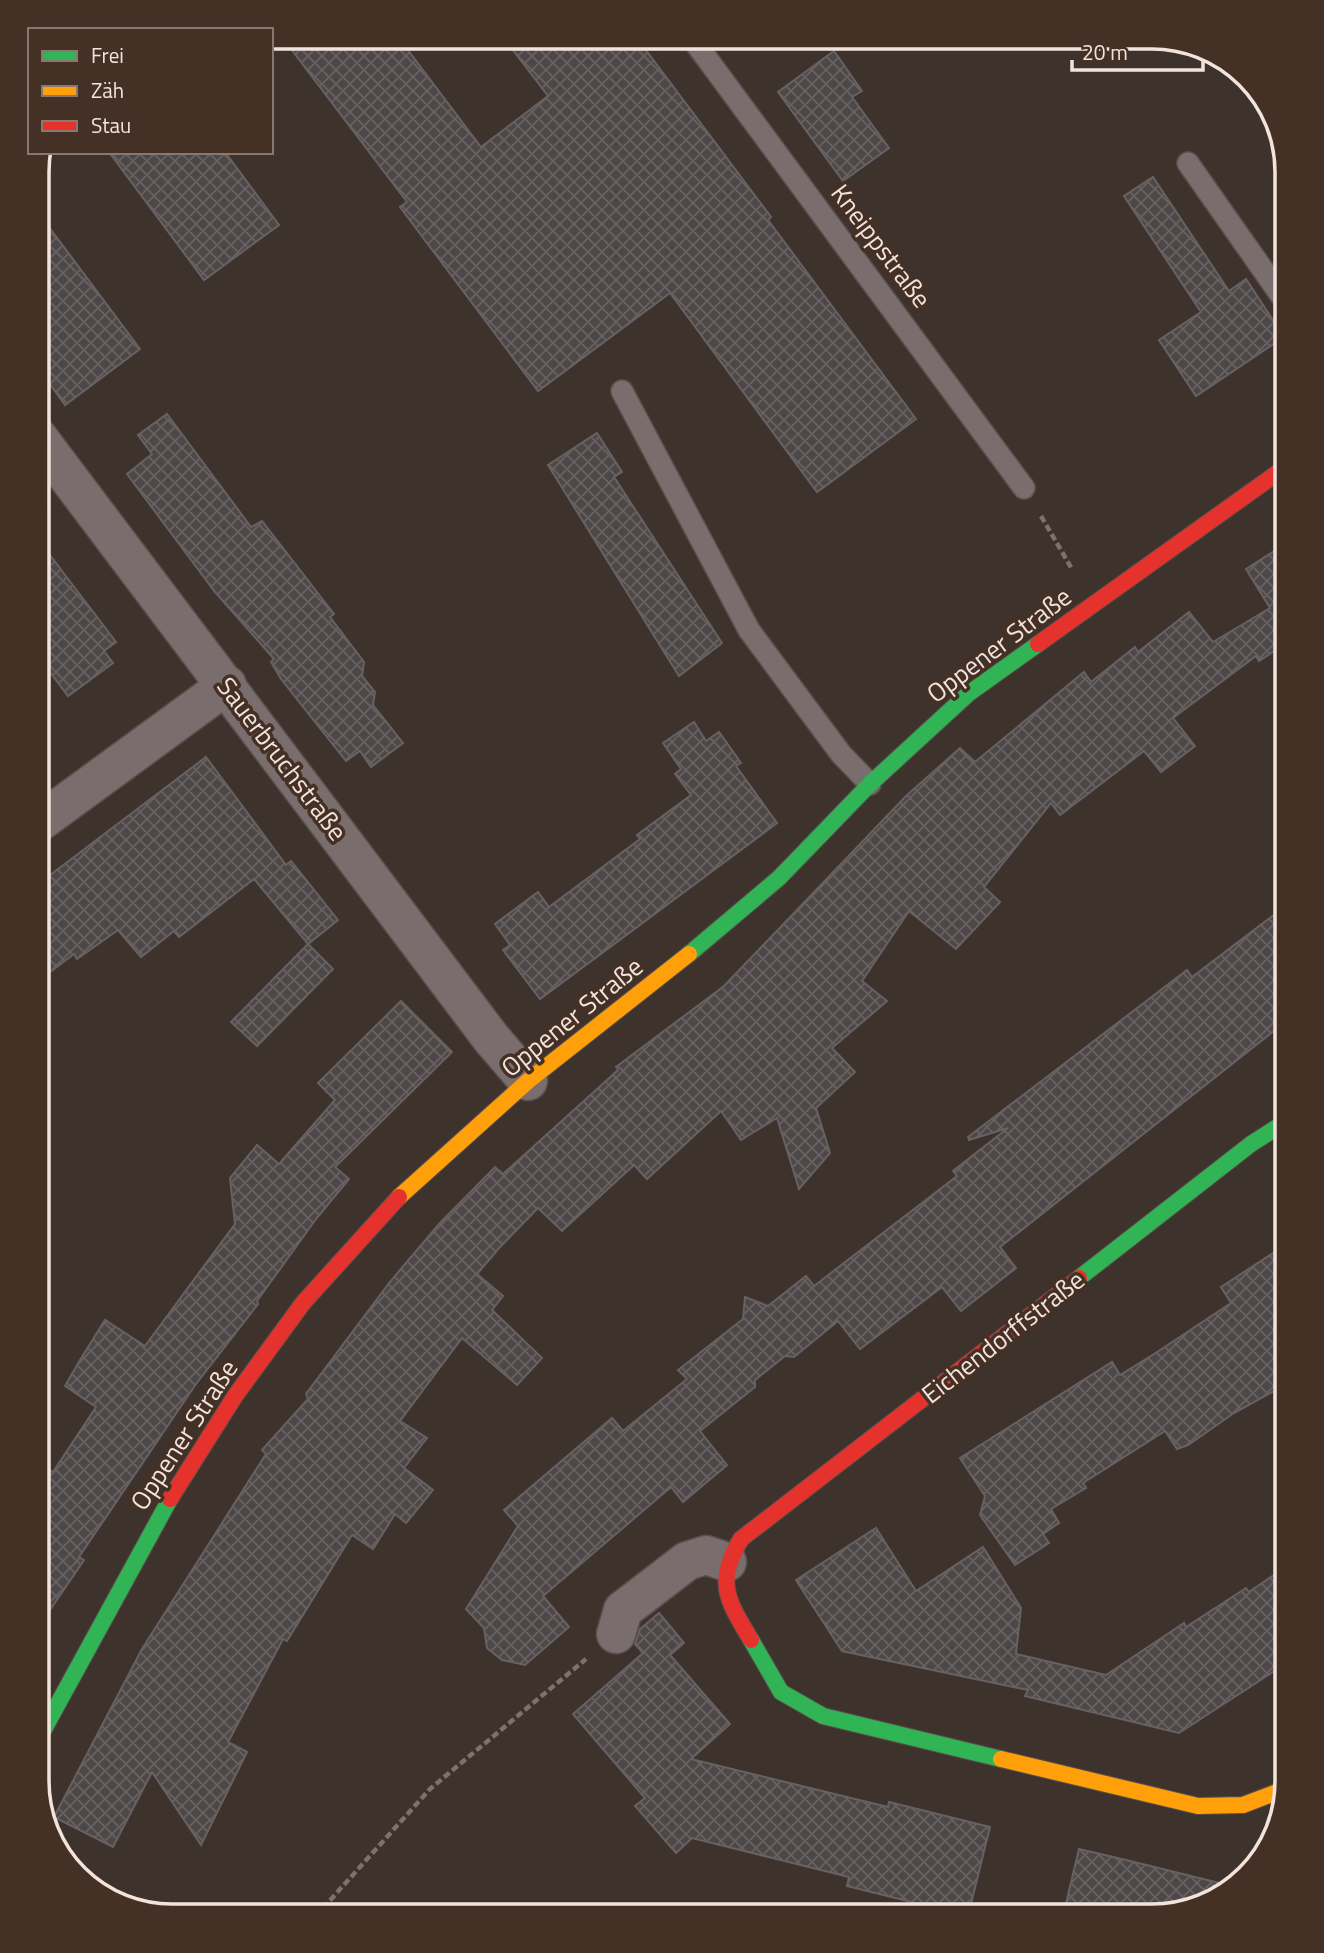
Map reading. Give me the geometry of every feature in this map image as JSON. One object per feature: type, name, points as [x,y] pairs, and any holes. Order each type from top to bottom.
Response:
[{"type":"street","name":"Sauerbruchstraße","points":[[49,452],[491,1038],[528,1082]]},
{"type":"street","name":"Oppener Straße","points":[[49,1720],[165,1506],[235,1396],[303,1303],[403,1193],[528,1082],[662,977],[779,878],[870,784],[968,694],[1275,474]]},
{"type":"street","points":[[49,815],[227,685]]},
{"type":"street","name":"Eichendorffstraße","points":[[727,1562],[741,1539],[1251,1144],[1275,1129]]},
{"type":"street","points":[[616,1634],[623,1609],[687,1561],[705,1555],[727,1562],[727,1591],[734,1611],[781,1692],[823,1716],[1198,1806],[1236,1808],[1274,1795]]},
{"type":"lane","name":"Kneippstraße","points":[[700,49],[1024,488]]},
{"type":"lane","points":[[1188,163],[1275,287]]},
{"type":"lane","points":[[622,391],[749,630],[841,754],[870,784]]},
{"type":"path","points":[[1024,488],[1094,602]]},
{"type":"path","points":[[327,1904],[430,1789],[616,1634]]},
{"type":"building","points":[[291,49],[407,49],[481,147],[548,96],[512,49],[645,49],[771,217],[768,220],[916,419],[817,492],[670,293],[538,391],[400,207],[407,202]]},
{"type":"building","points":[[834,51],[862,91],[852,97],[889,148],[843,181],[778,92]]},
{"type":"building","points":[[110,154],[226,154],[279,225],[204,280]]},
{"type":"building","points":[[1153,177],[1229,291],[1246,279],[1275,323],[1275,343],[1196,396],[1159,340],[1201,312],[1124,196]]},
{"type":"building","points":[[49,227],[140,349],[65,405],[49,383]]},
{"type":"building","points":[[167,414],[251,527],[262,521],[334,614],[330,617],[364,662],[362,676],[375,692],[373,705],[403,743],[371,767],[360,751],[346,761],[281,679],[271,662],[274,659],[215,592],[127,474],[152,454],[138,435]]},
{"type":"building","points":[[597,433],[622,472],[614,477],[722,643],[679,676],[548,465]]},
{"type":"building","points":[[1275,551],[1275,651],[1259,661],[1256,656],[1173,718],[1195,746],[1161,772],[1144,751],[1060,815],[1051,803],[984,887],[1000,902],[956,949],[909,911],[862,981],[887,1001],[832,1048],[855,1072],[816,1108],[830,1153],[799,1189],[777,1118],[741,1140],[721,1111],[647,1179],[634,1165],[562,1231],[538,1208],[477,1274],[503,1296],[492,1310],[542,1358],[517,1385],[462,1338],[400,1421],[427,1438],[404,1468],[433,1490],[406,1523],[395,1514],[373,1549],[352,1535],[287,1641],[283,1639],[228,1742],[247,1752],[201,1845],[152,1772],[113,1847],[54,1817],[142,1649],[266,1454],[262,1450],[308,1399],[306,1394],[389,1283],[439,1224],[495,1167],[503,1174],[618,1070],[616,1067],[724,986],[906,796],[960,748],[975,762],[1084,672],[1091,682],[1135,647],[1138,652],[1189,612],[1213,642],[1270,608],[1246,569]]},
{"type":"building","points":[[49,554],[116,642],[104,651],[113,663],[68,696],[49,671]]},
{"type":"building","points":[[694,722],[706,741],[719,732],[741,763],[736,766],[777,823],[540,999],[503,950],[510,945],[495,924],[538,892],[549,907],[640,839],[637,835],[691,795],[675,774],[681,769],[663,743]]},
{"type":"building","points":[[206,757],[286,865],[291,861],[338,920],[308,944],[254,879],[179,937],[174,931],[141,957],[118,930],[77,959],[74,954],[49,973],[49,876]]},
{"type":"building","points":[[1275,914],[1275,1030],[1000,1247],[1016,1268],[961,1311],[942,1287],[860,1349],[838,1321],[794,1357],[785,1356],[755,1380],[755,1387],[700,1431],[727,1465],[683,1502],[671,1487],[543,1596],[569,1627],[525,1665],[502,1660],[487,1648],[484,1628],[466,1609],[518,1526],[504,1510],[612,1418],[623,1431],[687,1379],[678,1370],[743,1319],[745,1297],[768,1306],[806,1276],[814,1286],[957,1176],[953,1171],[1008,1128],[969,1140],[968,1137],[1187,970],[1192,977]]},
{"type":"building","points":[[308,944],[333,969],[257,1046],[231,1022]]},
{"type":"building","points":[[401,1001],[452,1052],[335,1167],[349,1179],[316,1219],[257,1301],[258,1304],[196,1384],[79,1557],[84,1560],[49,1611],[49,1469],[53,1472],[96,1407],[65,1386],[105,1320],[145,1346],[235,1224],[230,1178],[257,1145],[279,1164],[335,1100],[318,1083]]},
{"type":"building","points":[[1275,1252],[1275,1391],[1234,1413],[1188,1445],[1177,1449],[1165,1431],[1083,1483],[1086,1488],[1051,1509],[1059,1523],[1043,1534],[1049,1543],[1015,1565],[980,1515],[985,1496],[960,1458],[1112,1362],[1120,1375],[1154,1354],[1231,1303],[1221,1287]]},
{"type":"building","points":[[876,1528],[916,1591],[983,1547],[1021,1608],[1016,1654],[1106,1675],[1184,1623],[1186,1627],[1246,1588],[1249,1592],[1275,1574],[1275,1671],[1179,1733],[1025,1696],[1028,1690],[842,1651],[796,1580]]},
{"type":"building","points":[[659,1613],[684,1643],[670,1655],[730,1724],[691,1759],[888,1807],[889,1802],[990,1827],[971,1904],[920,1904],[847,1886],[849,1877],[692,1838],[676,1853],[635,1806],[645,1798],[573,1714],[643,1653],[635,1644],[640,1629]]},
{"type":"building","points":[[1079,1849],[1221,1883],[1199,1895],[1168,1903],[1066,1904]]},
{"type":"traffic: fast","points":[[689,954],[779,878],[870,784],[968,694],[1038,644]]},
{"type":"traffic: fast","points":[[1079,1278],[1251,1144],[1275,1129]]},
{"type":"traffic: fast","points":[[49,1720],[170,1499]]},
{"type":"traffic: fast","points":[[751,1640],[781,1692],[823,1716],[1001,1759]]},
{"type":"traffic: slow","points":[[399,1197],[528,1081],[689,954]]},
{"type":"traffic: slow","points":[[1001,1759],[1198,1806],[1243,1805],[1274,1793]]},
{"type":"traffic: jam","points":[[1038,644],[1275,475]]},
{"type":"traffic: jam","points":[[170,1499],[235,1396],[303,1303],[399,1197]]},
{"type":"traffic: jam","points":[[751,1640],[730,1602],[727,1591],[728,1567],[741,1539],[1079,1278]]}]
